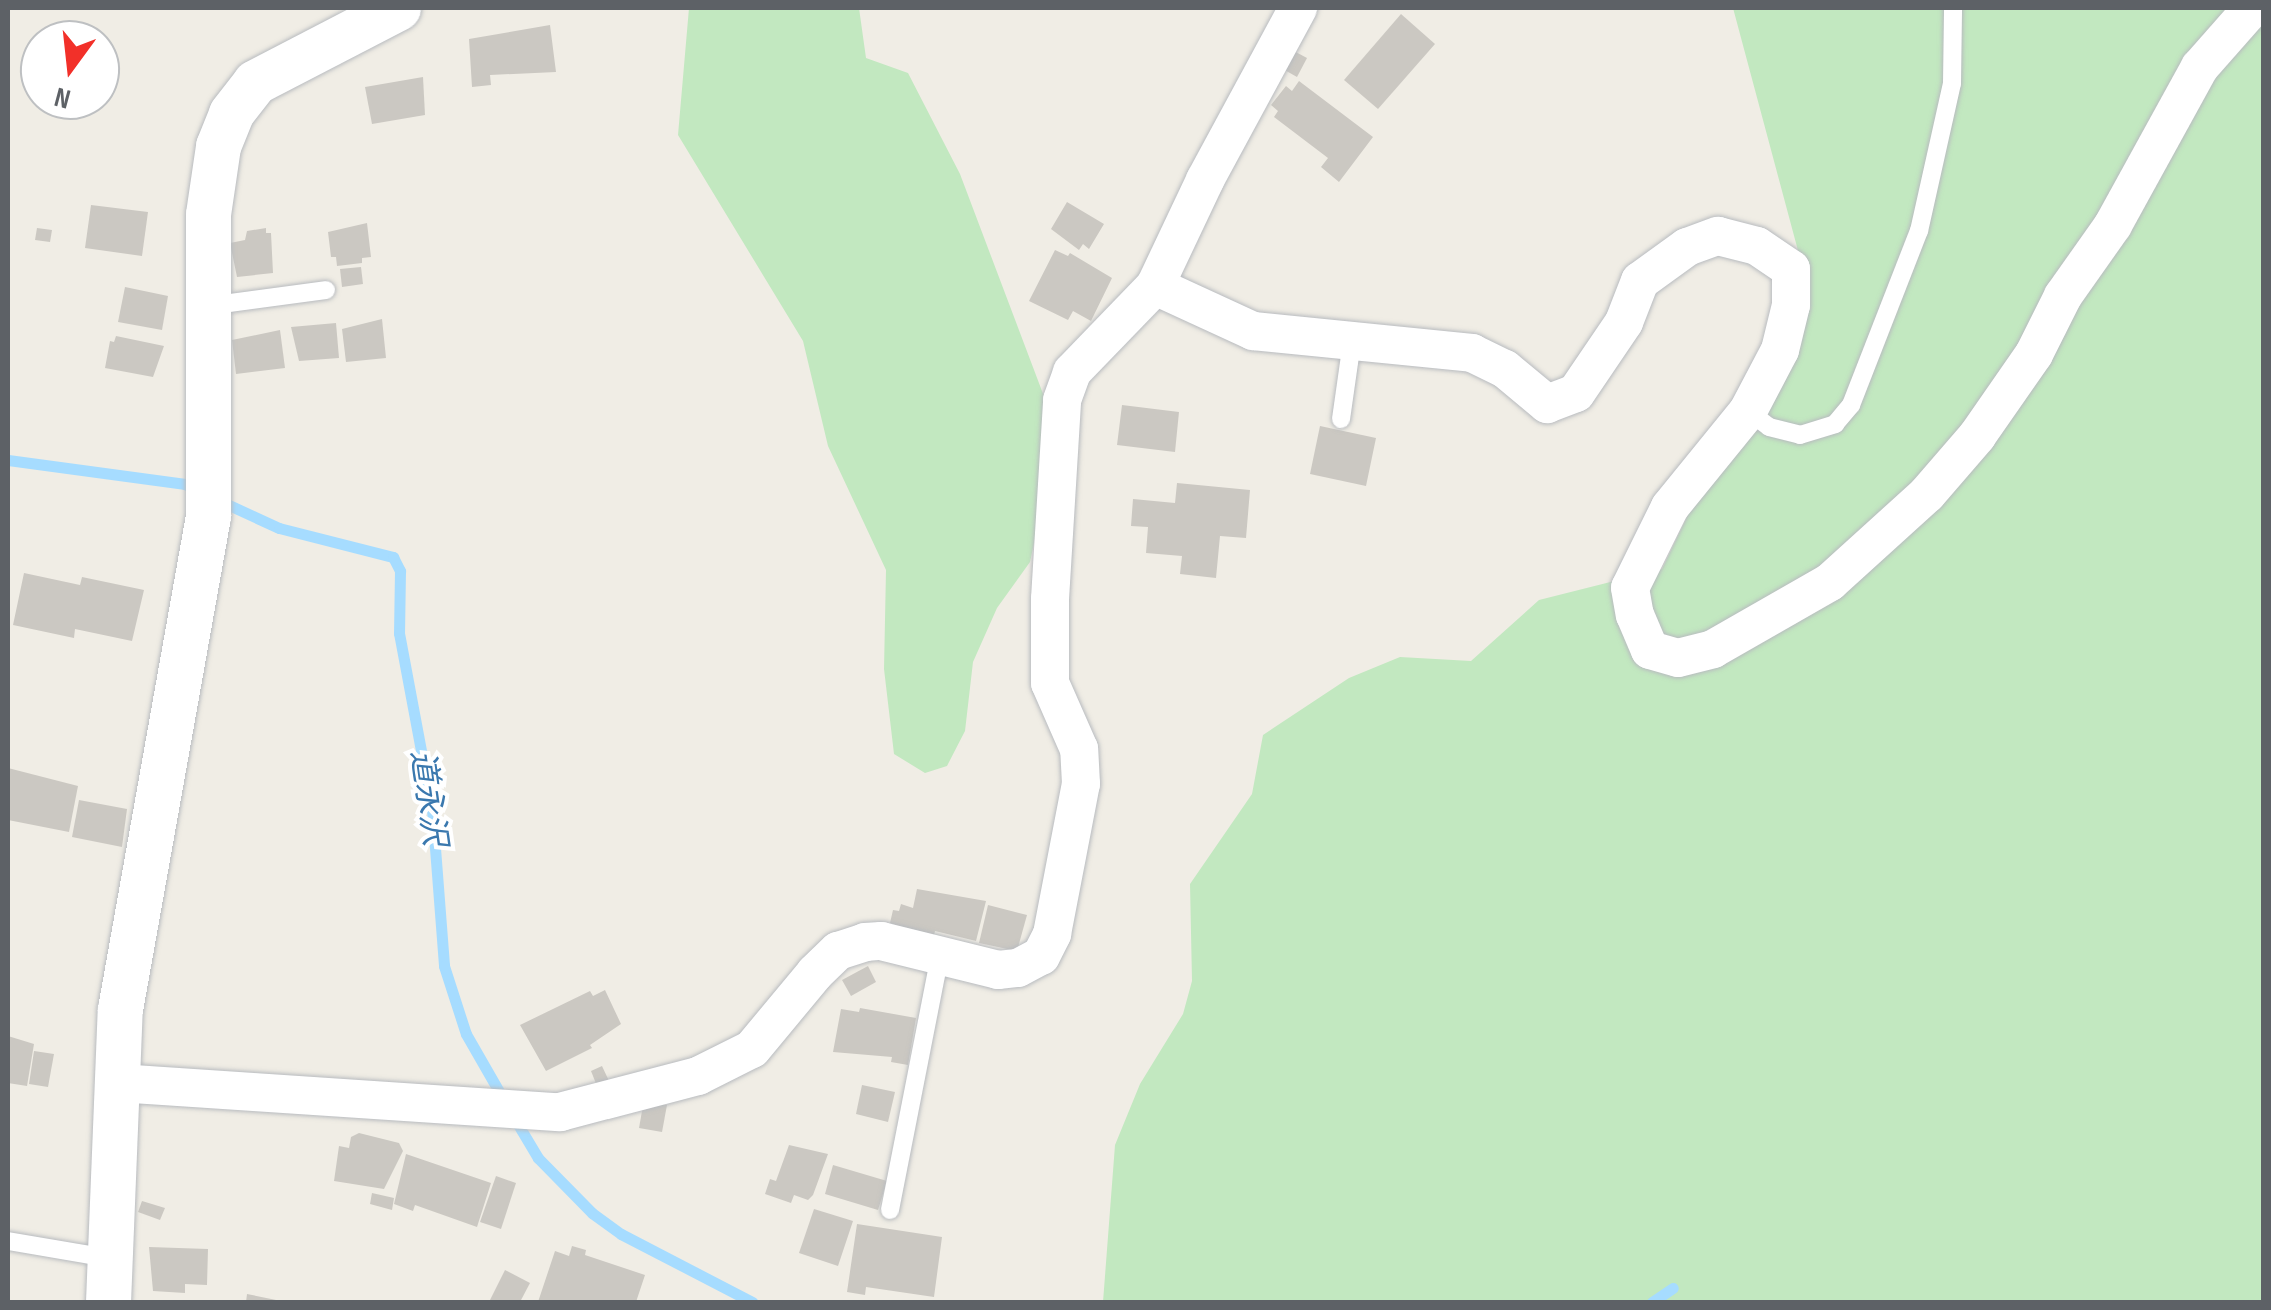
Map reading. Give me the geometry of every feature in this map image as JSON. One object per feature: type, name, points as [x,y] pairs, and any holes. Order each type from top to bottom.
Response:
[{"type":"street","points":[[108,1302],[120,1008],[208,516],[210,186],[218,146],[231,113],[255,82],[398,8]]},
{"type":"street","points":[[118,1083],[560,1112],[698,1076],[752,1049],[814,973],[838,952],[881,941],[998,970],[1018,968],[1041,956],[1052,934],[1081,784],[1079,749],[1061,716],[1050,665],[1062,400],[1072,372],[1155,286],[1204,180],[1298,8]]},
{"type":"street","points":[[1155,286],[1254,331],[1352,342],[1414,344],[1472,353],[1505,368],[1547,404],[1576,393],[1624,322],[1640,281],[1687,246],[1718,236],[1757,246],[1791,270],[1792,304],[1780,350],[1748,411],[1670,507],[1630,588],[1634,615],[1650,650],[1678,658],[1713,649],[1830,582],[1926,494],[1977,436],[2034,354],[2063,296],[2113,226],[2200,67],[2252,8]]},
{"type":"lane","points":[[1748,411],[1769,427],[1800,435],[1835,424],[1851,406],[1919,231],[1952,83],[1952,8]]},
{"type":"lane","points":[[208,306],[326,290]]},
{"type":"lane","points":[[1341,419],[1352,342]]},
{"type":"lane","points":[[890,1210],[940,955]]},
{"type":"lane","points":[[8,1241],[110,1258]]},
{"type":"green space","points":[[689,8],[859,8],[866,58],[908,73],[960,174],[1045,399],[1045,491],[1030,562],[997,608],[973,662],[965,731],[947,766],[925,773],[894,754],[884,669],[886,570],[828,446],[803,341],[678,135]]},
{"type":"green space","points":[[1733,8],[2263,8],[2263,1302],[1103,1302],[1115,1145],[1140,1084],[1183,1014],[1192,981],[1190,884],[1252,794],[1263,735],[1349,678],[1400,657],[1471,661],[1539,600],[1662,569],[1804,273]]},
{"type":"building","points":[[1401,14],[1435,44],[1378,109],[1344,80]]},
{"type":"building","points":[[550,25],[556,72],[490,75],[491,85],[472,87],[469,39]]},
{"type":"building","points":[[1292,50],[1307,58],[1297,77],[1281,68]]},
{"type":"building","points":[[423,77],[425,115],[372,124],[365,87]]},
{"type":"building","points":[[1299,81],[1373,137],[1339,182],[1321,167],[1328,158],[1274,117],[1278,111],[1271,105],[1286,86],[1292,91]]},
{"type":"building","points":[[1067,202],[1104,224],[1089,249],[1083,244],[1079,250],[1051,229]]},
{"type":"building","points":[[91,205],[148,212],[142,256],[85,248]]},
{"type":"building","points":[[367,223],[371,257],[362,258],[362,263],[337,266],[336,257],[331,257],[328,232]]},
{"type":"building","points":[[37,228],[52,230],[50,242],[35,240]]},
{"type":"building","points":[[266,228],[266,233],[271,233],[273,273],[237,277],[230,243],[245,240],[247,231]]},
{"type":"building","points":[[1055,250],[1068,256],[1070,253],[1112,278],[1091,321],[1073,311],[1068,320],[1029,301]]},
{"type":"building","points":[[361,267],[363,284],[342,287],[340,269]]},
{"type":"building","points":[[125,287],[168,296],[162,330],[118,322]]},
{"type":"building","points":[[382,319],[386,358],[346,362],[342,329]]},
{"type":"building","points":[[336,323],[339,358],[299,361],[291,327]]},
{"type":"building","points":[[280,330],[285,368],[236,374],[232,340]]},
{"type":"building","points":[[116,336],[164,346],[153,377],[105,368],[110,341],[114,342]]},
{"type":"building","points":[[1122,405],[1179,412],[1175,452],[1117,445]]},
{"type":"building","points":[[1320,426],[1376,438],[1366,486],[1310,474]]},
{"type":"building","points":[[1177,483],[1250,490],[1246,538],[1220,536],[1216,578],[1180,574],[1182,556],[1146,553],[1148,527],[1131,526],[1133,499],[1175,503]]},
{"type":"building","points":[[24,573],[80,585],[82,577],[144,590],[132,641],[75,629],[74,638],[13,625]]},
{"type":"building","points":[[8,768],[78,786],[69,832],[8,820]]},
{"type":"building","points":[[79,800],[127,809],[122,847],[72,837]]},
{"type":"building","points":[[917,889],[986,901],[976,941],[935,931],[933,939],[890,923],[893,910],[899,911],[901,904],[913,908]]},
{"type":"building","points":[[988,905],[1027,915],[1017,951],[979,943]]},
{"type":"building","points":[[868,966],[876,982],[851,996],[842,980]]},
{"type":"building","points":[[605,990],[621,1024],[590,1045],[592,1048],[546,1071],[520,1025],[590,991],[593,996]]},
{"type":"building","points":[[860,1008],[916,1018],[908,1065],[891,1062],[892,1057],[833,1052],[841,1009],[859,1012]]},
{"type":"building","points":[[8,1036],[34,1044],[27,1086],[8,1083]]},
{"type":"building","points":[[34,1051],[54,1054],[48,1087],[29,1084]]},
{"type":"building","points":[[602,1066],[609,1081],[597,1086],[591,1071]]},
{"type":"building","points":[[862,1085],[895,1092],[888,1122],[856,1114]]},
{"type":"building","points":[[644,1100],[667,1105],[662,1132],[639,1128]]},
{"type":"building","points":[[359,1133],[399,1143],[403,1151],[384,1189],[334,1181],[339,1146],[349,1148],[351,1137]]},
{"type":"building","points":[[789,1145],[828,1154],[808,1200],[794,1195],[791,1203],[765,1194],[770,1179],[776,1181]]},
{"type":"building","points":[[406,1154],[491,1183],[477,1227],[415,1205],[413,1211],[394,1204]]},
{"type":"building","points":[[833,1165],[887,1181],[878,1210],[825,1194]]},
{"type":"building","points":[[496,1176],[516,1183],[501,1229],[480,1222]]},
{"type":"building","points":[[372,1193],[394,1198],[392,1210],[370,1204]]},
{"type":"building","points":[[142,1201],[165,1208],[160,1220],[138,1212]]},
{"type":"building","points":[[814,1209],[853,1221],[838,1266],[799,1253]]},
{"type":"building","points":[[857,1224],[942,1237],[934,1297],[866,1287],[865,1295],[847,1292]]},
{"type":"building","points":[[572,1246],[586,1250],[585,1255],[645,1275],[636,1302],[538,1302],[555,1251],[569,1256]]},
{"type":"building","points":[[149,1247],[208,1249],[207,1285],[185,1284],[185,1293],[153,1291]]},
{"type":"building","points":[[505,1270],[530,1283],[520,1302],[489,1302]]},
{"type":"building","points":[[247,1294],[281,1301],[281,1302],[246,1302]]},
{"type":"waterway","name":"道永沢","points":[[8,460],[185,484],[197,490]]},
{"type":"waterway","name":"道永沢","points":[[218,500],[279,528],[393,557],[400,571],[399,633],[432,809],[444,966],[466,1034],[504,1100]]},
{"type":"waterway","name":"道永沢","points":[[513,1116],[538,1158],[592,1213],[621,1234],[752,1302]]},
{"type":"waterway","points":[[1652,1302],[1673,1288]]}]
